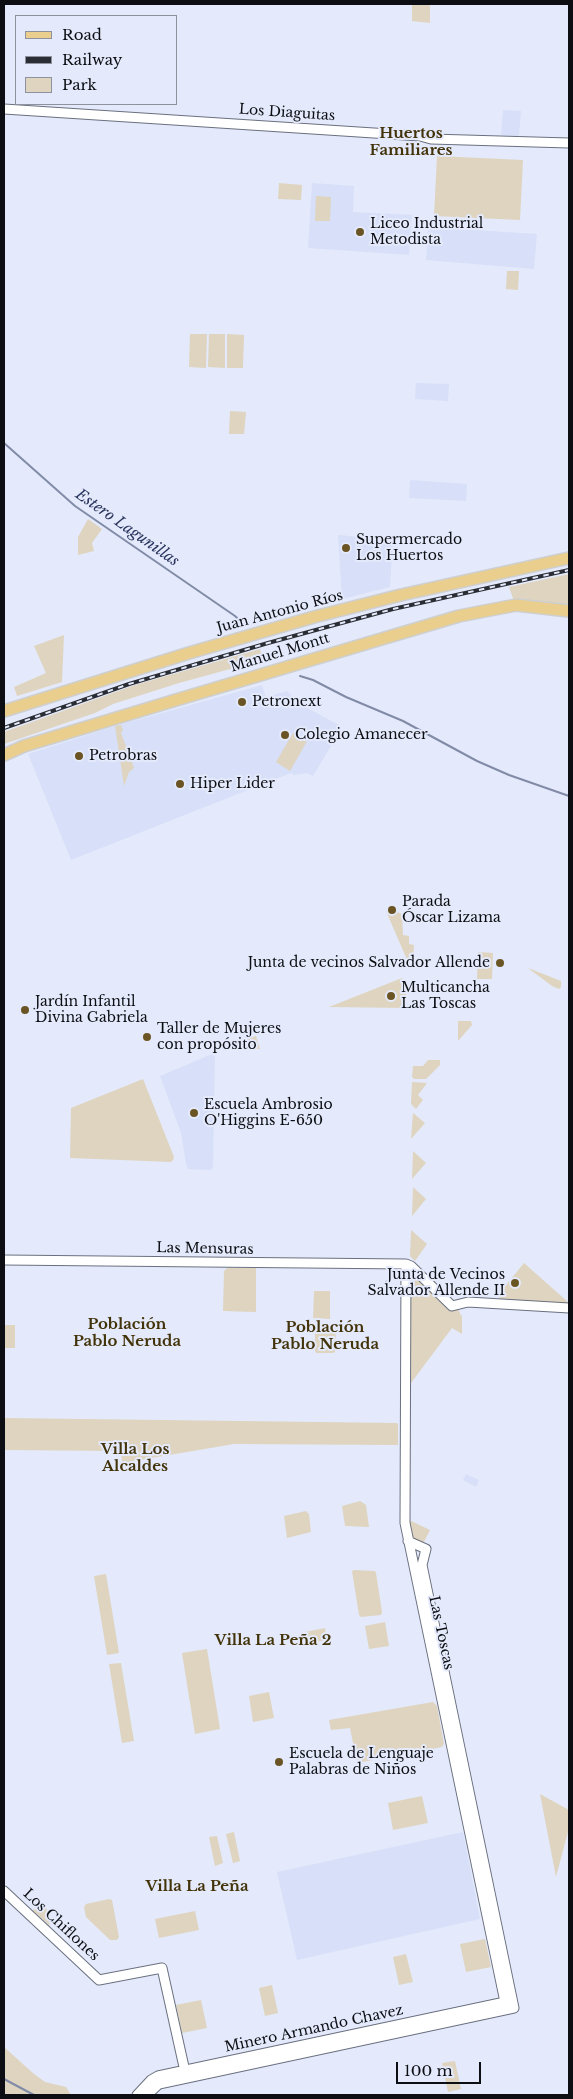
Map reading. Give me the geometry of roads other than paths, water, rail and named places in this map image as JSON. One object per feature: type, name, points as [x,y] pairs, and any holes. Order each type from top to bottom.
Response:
[{"type":"main road","name":"Juan Antonio Ríos","points":[[4,711],[296,622],[401,595],[569,558]]},
{"type":"main road","name":"Manuel Montt","points":[[4,754],[24,746],[458,616],[516,605],[569,611]]},
{"type":"street","name":"Los Diaguitas","points":[[4,109],[420,136],[431,139],[569,143]]},
{"type":"street","name":"Las Mensuras","points":[[4,1260],[406,1264]]},
{"type":"street","points":[[406,1264],[414,1268],[450,1305],[457,1306],[465,1302],[569,1308]]},
{"type":"street","name":"Las Toscas","points":[[406,1264],[404,1519],[505,2002]]},
{"type":"street","name":"Las Toscas","points":[[408,1541],[426,1549],[422,1565],[514,2008]]},
{"type":"street","name":"Los Chiflones","points":[[4,1891],[99,1980],[162,1968],[185,2074]]},
{"type":"street","name":"Minero Armando Chavez","points":[[147,2095],[157,2086],[185,2074],[505,2002]]},
{"type":"street","name":"Minero Armando Chavez","points":[[137,2095],[153,2078],[185,2074],[514,2008]]},
{"type":"waterway","name":"Estero Lagunillas","points":[[4,443],[75,506],[235,616],[243,624]]},
{"type":"waterway","name":"Estero Lagunillas","points":[[300,676],[313,680],[346,697],[403,721],[477,761],[509,775],[569,796]]},
{"type":"waterway","points":[[4,2079],[34,2095]]},
{"type":"railway","points":[[4,728],[129,684],[268,643],[393,609],[569,570]]},
{"type":"place","name":"Liceo Industrial Metodista","points":[[360,232]]},
{"type":"place","name":"Supermercado Los Huertos","points":[[346,548]]},
{"type":"place","name":"Petronext","points":[[242,702]]},
{"type":"place","name":"Colegio Amanecer","points":[[285,735]]},
{"type":"place","name":"Petrobras","points":[[79,756]]},
{"type":"place","name":"Hiper Lider","points":[[180,784]]},
{"type":"place","name":"Parada Óscar Lizama","points":[[392,910]]},
{"type":"place","name":"Junta de vecinos Salvador Allende","points":[[500,963]]},
{"type":"place","name":"Multicancha Las Toscas","points":[[391,996]]},
{"type":"place","name":"Jardín Infantil Divina Gabriela","points":[[25,1010]]},
{"type":"place","name":"Taller de Mujeres con propósito","points":[[147,1037]]},
{"type":"place","name":"Escuela Ambrosio O'Higgins E-650","points":[[194,1113]]},
{"type":"place","name":"Junta de Vecinos Salvador Allende II","points":[[515,1283]]},
{"type":"place","name":"Escuela de Lenguaje Palabras de Niños","points":[[279,1762]]},
{"type":"district","name":"Huertos Familiares","points":[[411,142]]},
{"type":"district","name":"Población Pablo Neruda","points":[[127,1334]]},
{"type":"district","name":"Población Pablo Neruda","points":[[325,1336]]},
{"type":"district","name":"Villa Los Alcaldes","points":[[135,1458]]},
{"type":"district","name":"Villa La Peña 2","points":[[273,1641]]},
{"type":"district","name":"Villa La Peña","points":[[197,1887]]}]
